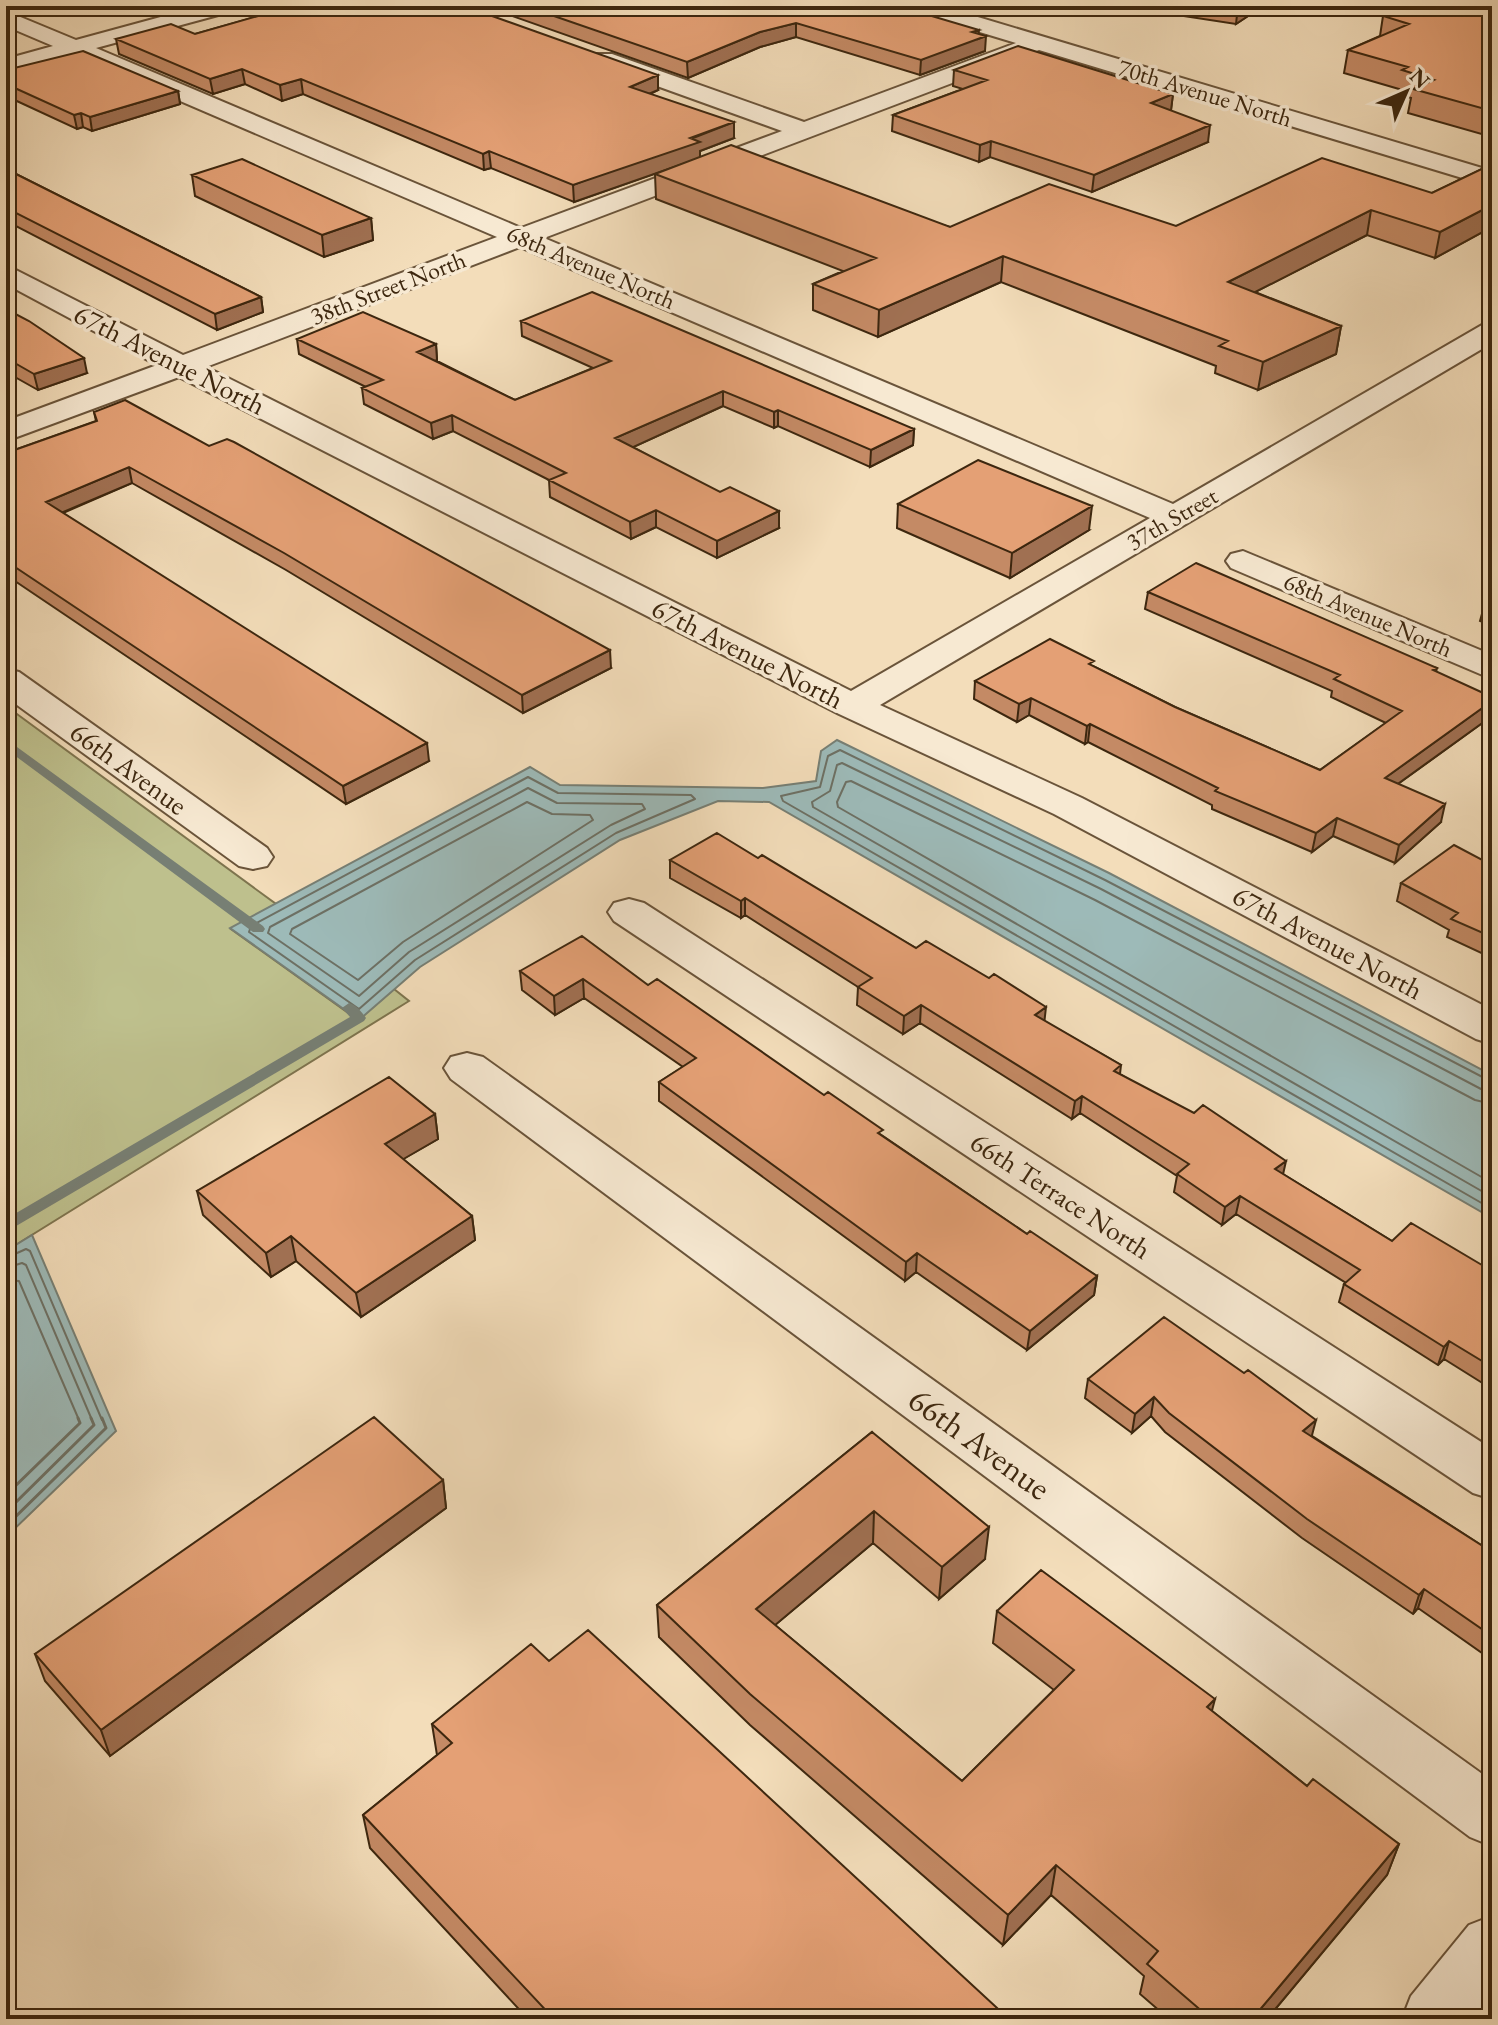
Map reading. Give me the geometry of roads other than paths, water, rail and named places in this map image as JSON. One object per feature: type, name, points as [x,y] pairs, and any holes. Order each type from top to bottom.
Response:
[{"type":"street","points":[[6,66],[225,6]]},
{"type":"street","name":"70th Avenue North","points":[[918,6],[1492,179]]},
{"type":"street","name":"68th Avenue North","points":[[6,18],[1176,517]]},
{"type":"street","name":"38th Street North","points":[[6,432],[1039,42]]},
{"type":"street","points":[[588,53],[805,131]]},
{"type":"street","name":"67th Avenue North","points":[[6,273],[181,366],[852,706],[1068,806],[1492,1029]]},
{"type":"street","name":"37th Street","points":[[852,706],[1492,331]]},
{"type":"street","name":"68th Avenue North","points":[[1243,561],[1492,668]]},
{"type":"street","name":"66th Avenue","points":[[6,680],[253,857]]},
{"type":"street","name":"66th Terrace North","points":[[629,912],[1492,1477]]},
{"type":"street","name":"66th Avenue","points":[[467,1068],[1492,1817]]},
{"type":"street","points":[[1435,2019],[1492,1947]]},
{"type":"water","points":[[837,740],[1109,873],[1492,1075],[1492,1218],[769,802],[718,801],[620,840],[420,967],[359,1020],[230,928],[530,767],[560,785],[763,788],[816,781],[821,751]]},
{"type":"water","points":[[32,1235],[116,1431],[6,1537],[6,1251]]},
{"type":"waterway","points":[[6,743],[258,929]]},
{"type":"waterway","points":[[6,1226],[359,1018],[349,1008]]}]
